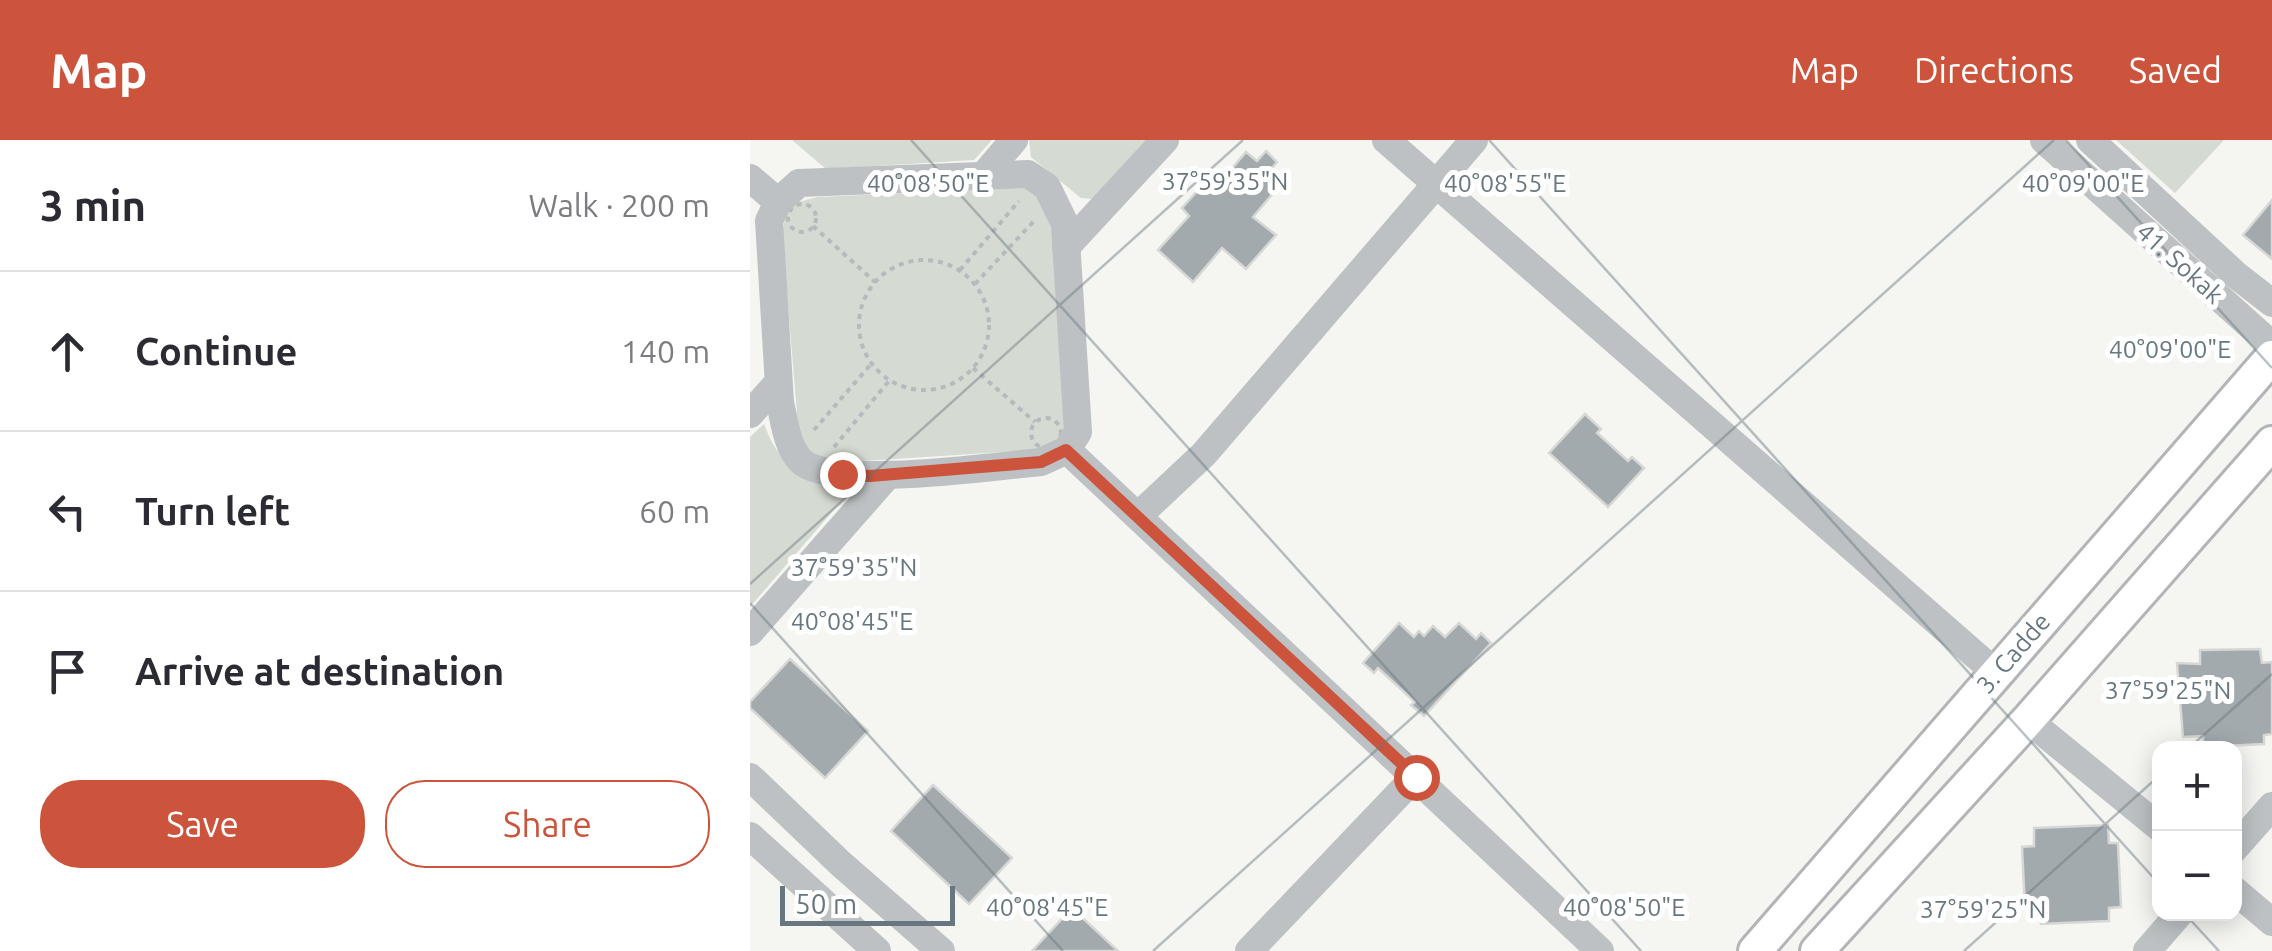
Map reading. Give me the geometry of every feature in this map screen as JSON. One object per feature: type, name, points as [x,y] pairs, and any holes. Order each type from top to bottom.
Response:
[{"type":"main road","name":"3. Cadde","points":[[1756,951],[2272,356]]},
{"type":"main road","points":[[1817,951],[2028,720],[2272,443]]},
{"type":"street","points":[[984,175],[1014,140]]},
{"type":"street","points":[[1066,246],[1166,140]]},
{"type":"street","points":[[1386,140],[1996,673]]},
{"type":"street","points":[[1138,514],[1204,454],[1474,140]]},
{"type":"street","name":"41. Sokak","points":[[2044,140],[2272,345]]},
{"type":"street","name":"41. Sokak","points":[[2090,140],[2236,275],[2272,303]]},
{"type":"street","points":[[1028,174],[1046,190],[1064,224],[1066,246],[1078,432],[1066,450],[1041,462],[888,475],[842,474],[804,461],[786,430],[778,382],[769,221],[778,202],[799,183],[1028,174]]},
{"type":"street","points":[[750,178],[778,202]]},
{"type":"street","points":[[750,414],[778,382]]},
{"type":"street","points":[[1066,450],[1600,951]]},
{"type":"street","points":[[750,632],[846,518],[888,475]]},
{"type":"street","points":[[2028,720],[2152,821]]},
{"type":"street","points":[[1249,951],[1416,777]]},
{"type":"street","points":[[750,778],[941,951]]},
{"type":"street","points":[[2242,839],[2272,806]]},
{"type":"street","points":[[750,836],[877,951]]},
{"type":"street","points":[[2242,897],[2272,922]]},
{"type":"street","points":[[2147,951],[2173,921]]},
{"type":"path","points":[[960,270],[1046,190]]},
{"type":"path","points":[[976,284],[1046,190]]},
{"type":"path","points":[[798,204],[811,207],[816,215],[813,226],[803,232],[794,230],[788,223],[790,210],[798,204]]},
{"type":"path","points":[[813,226],[875,282]]},
{"type":"path","points":[[920,260],[941,261],[960,270],[976,284],[986,302],[990,322],[987,343],[973,368],[942,388],[920,391],[890,380],[872,363],[859,335],[860,312],[875,282],[899,264],[920,260]]},
{"type":"path","points":[[804,461],[872,363]]},
{"type":"path","points":[[973,368],[1035,422]]},
{"type":"path","points":[[804,461],[890,380]]},
{"type":"shaded area","points":[[792,140],[992,140],[974,160],[826,169]]},
{"type":"shaded area","points":[[1029,140],[1147,140],[1093,199],[1081,198],[1031,157]]},
{"type":"shaded area","points":[[2116,140],[2224,140],[2175,193]]},
{"type":"shaded area","points":[[1026,188],[1045,197],[1052,218],[1066,436],[1059,446],[833,463],[813,458],[799,437],[782,233],[791,207],[818,197]]},
{"type":"shaded area","points":[[764,424],[777,450],[794,469],[843,491],[845,497],[750,607],[750,437]]},
{"type":"building","points":[[1266,151],[1277,162],[1272,168],[1285,179],[1253,217],[1276,235],[1246,269],[1222,248],[1193,282],[1158,250],[1189,216],[1182,208],[1209,178],[1217,186],[1246,152],[1257,161]]},
{"type":"building","points":[[2272,200],[2272,259],[2243,235]]},
{"type":"building","points":[[1585,414],[1601,429],[1597,433],[1628,461],[1632,457],[1644,468],[1608,507],[1549,453]]},
{"type":"building","points":[[1399,623],[1414,637],[1419,631],[1424,636],[1433,626],[1445,637],[1459,623],[1476,639],[1481,633],[1491,643],[1424,716],[1411,705],[1415,702],[1378,668],[1374,673],[1363,663]]},
{"type":"building","points":[[2260,649],[2262,663],[2272,662],[2272,734],[2264,735],[2264,744],[2183,737],[2177,663],[2200,664],[2200,650]]},
{"type":"building","points":[[790,659],[868,731],[825,778],[750,708],[750,702]]},
{"type":"building","points":[[933,785],[1012,858],[969,904],[891,831]]},
{"type":"building","points":[[2108,825],[2109,843],[2118,843],[2121,907],[2109,908],[2109,921],[2041,924],[2041,907],[2025,908],[2022,847],[2034,846],[2034,828]]},
{"type":"building","points":[[1072,908],[1118,951],[1032,951]]},
{"type":"route","points":[[842,474],[870,476],[1041,462],[1066,450],[1416,777]]}]
